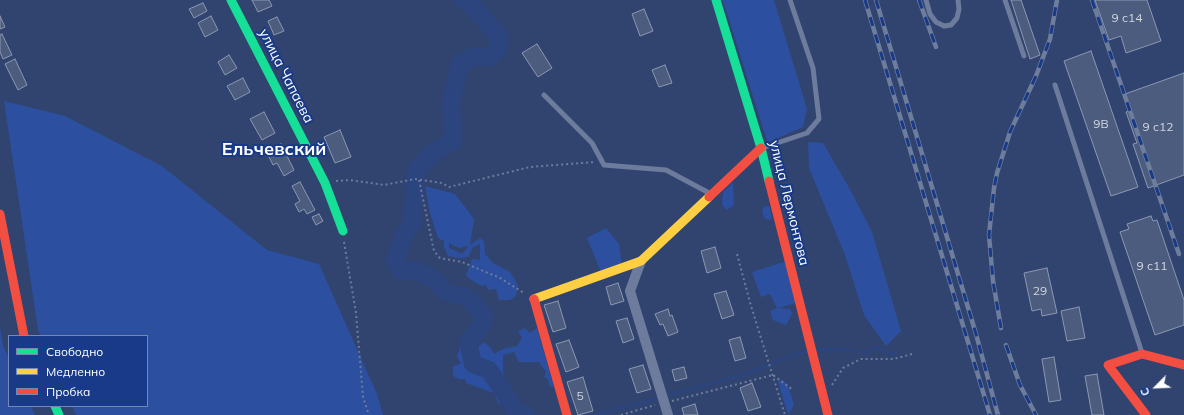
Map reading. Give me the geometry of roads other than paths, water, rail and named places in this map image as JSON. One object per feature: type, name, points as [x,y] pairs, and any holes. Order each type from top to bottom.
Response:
[{"type":"street","name":"улица Чапаева","points":[[231,0],[325,183],[343,231]]},
{"type":"street","name":"улица Лермонтова","points":[[716,0],[761,148],[828,415]]},
{"type":"street","points":[[567,415],[533,300],[641,261],[761,148]]},
{"type":"street","points":[[0,214],[24,335]]},
{"type":"street","points":[[641,261],[630,291],[668,415]]},
{"type":"street","points":[[1146,415],[1108,365],[1142,354],[1184,365]]},
{"type":"lane","points":[[761,148],[807,133],[819,119],[813,68],[790,0]]},
{"type":"lane","points":[[926,0],[930,14],[936,22],[944,26],[951,25],[957,18],[959,10],[958,0]]},
{"type":"lane","points":[[1005,0],[1024,56]]},
{"type":"lane","points":[[1055,85],[1142,354]]},
{"type":"lane","points":[[544,95],[592,143],[604,165],[666,170],[712,195]]},
{"type":"waterway","points":[[463,0],[471,4],[498,36],[498,50],[490,57],[472,57],[460,64],[451,102],[453,141],[433,153],[416,171],[412,224],[405,233],[395,260],[401,271],[414,270],[429,276],[448,293],[466,297],[484,316],[482,326],[468,342],[473,364],[489,370],[515,409],[526,415]]},
{"type":"waterway","points":[[815,350],[852,350],[866,353],[874,347],[891,354],[896,353]]},
{"type":"waterway","points":[[596,415],[742,375],[796,354],[808,352]]},
{"type":"railway","points":[[865,0],[990,415]]},
{"type":"railway","points":[[876,0],[976,334],[998,415]]},
{"type":"railway","points":[[919,0],[936,47]]},
{"type":"railway","points":[[1001,328],[993,281],[989,235],[994,188],[997,173],[1010,132],[1036,76],[1050,39],[1057,0]]},
{"type":"railway","points":[[1092,0],[1179,254]]},
{"type":"railway","points":[[1006,345],[1020,385],[1036,415]]},
{"type":"district","name":"Ельчевский","points":[[274,150]]}]
